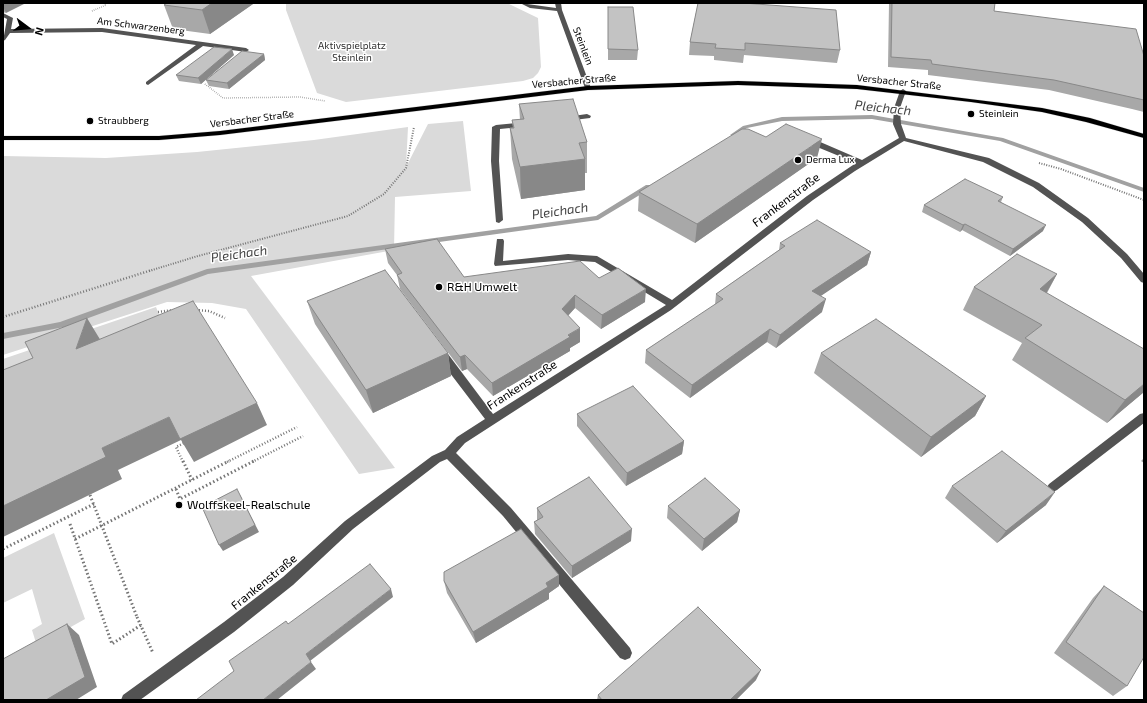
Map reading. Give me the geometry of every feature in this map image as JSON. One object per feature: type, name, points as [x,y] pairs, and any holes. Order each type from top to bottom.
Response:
[{"type":"main road","name":"Versbacher Straße","points":[[3,138],[160,138],[220,134],[588,88],[738,83],[794,84],[903,91],[1042,110],[1087,120],[1144,136]]},
{"type":"street","name":"Steinlein","points":[[524,3],[530,6],[558,6],[588,88]]},
{"type":"street","points":[[3,15],[10,18],[8,31],[3,39]]},
{"type":"street","name":"Am Schwarzenberg","points":[[8,31],[102,30],[246,50],[240,55]]},
{"type":"street","points":[[148,83],[201,44]]},
{"type":"street","points":[[903,91],[897,108],[897,124],[903,139],[986,160],[1036,185],[1085,220],[1124,256],[1144,280]]},
{"type":"street","points":[[557,120],[587,116]]},
{"type":"street","points":[[499,220],[495,161],[496,127],[534,123]]},
{"type":"street","points":[[803,138],[862,163]]},
{"type":"street","name":"Frankenstraße","points":[[128,700],[229,627],[288,581],[349,525],[436,459],[449,453],[461,440],[672,304],[810,198],[862,163],[903,139]]},
{"type":"street","points":[[500,241],[498,264],[582,256],[598,259],[672,304]]},
{"type":"street","points":[[435,344],[492,420]]},
{"type":"street","points":[[1053,487],[1144,417]]},
{"type":"street","points":[[449,453],[507,512],[625,653]]},
{"type":"path","points":[[103,3],[106,6]]},
{"type":"path","points":[[205,84],[223,98],[300,97],[325,100],[326,107]]},
{"type":"path","points":[[3,317],[198,256],[348,216],[384,194],[406,168],[415,121]]},
{"type":"path","points":[[1033,161],[1061,169],[1144,200]]},
{"type":"path","points":[[158,312],[181,310]]},
{"type":"path","points":[[195,310],[209,311],[226,318]]},
{"type":"path","points":[[75,539],[297,427]]},
{"type":"path","points":[[176,488],[180,499],[303,436]]},
{"type":"path","points":[[184,443],[176,447],[192,480]]},
{"type":"path","points":[[90,495],[137,617],[162,676]]},
{"type":"path","points":[[3,549],[94,504]]},
{"type":"path","points":[[70,524],[112,644],[141,625]]},
{"type":"green space","name":"Aktivspielplatz Steinlein","points":[[286,3],[507,3],[538,18],[541,67],[533,78],[523,81],[346,102],[317,93],[286,10]]},
{"type":"green space","points":[[463,121],[471,191],[395,197],[394,250],[251,276],[395,468],[359,474],[246,309],[212,303],[167,302],[3,355],[3,156],[106,158],[197,152],[314,140],[408,127],[406,167],[428,124]]},
{"type":"green space","points":[[156,307],[160,317],[184,317],[3,373],[107,336],[3,372],[3,359]]},
{"type":"green space","points":[[54,533],[85,619],[37,646],[32,630],[42,624],[32,589],[3,603],[3,558]]},
{"type":"building","points":[[167,3],[212,3],[202,10],[164,5]]},
{"type":"building","points":[[698,3],[743,3],[836,10],[840,50],[745,43],[745,50],[715,48],[716,44],[690,42]]},
{"type":"building","points":[[892,3],[995,3],[994,11],[1136,29],[1144,56],[1144,100],[1054,80],[932,64],[931,60],[891,57]]},
{"type":"building","points":[[608,7],[633,7],[638,50],[608,49]]},
{"type":"building","points":[[214,47],[232,49],[198,78],[176,75]]},
{"type":"building","points":[[242,51],[264,54],[227,83],[206,80]]},
{"type":"building","points":[[573,99],[587,142],[579,143],[585,159],[520,167],[510,128],[514,128],[512,120],[524,119],[519,104]]},
{"type":"building","points":[[786,124],[822,139],[697,224],[639,192],[742,129],[748,129],[766,137]]},
{"type":"building","points":[[965,179],[1003,197],[998,201],[1046,225],[1013,249],[924,205]]},
{"type":"building","points":[[817,220],[871,252],[812,291],[826,299],[780,335],[770,329],[692,385],[646,350],[723,299],[716,294],[785,246],[780,243]]},
{"type":"building","points":[[437,239],[464,277],[580,261],[599,278],[618,268],[646,289],[602,315],[575,295],[562,309],[580,328],[568,335],[570,337],[492,383],[465,355],[460,357],[397,275],[402,273],[385,249]]},
{"type":"building","points":[[1017,254],[1057,274],[1040,289],[1144,349],[1144,384],[1125,400],[1025,338],[1042,325],[974,287]]},
{"type":"building","points":[[385,270],[448,353],[366,390],[307,301]]},
{"type":"building","points":[[193,301],[257,403],[180,439],[169,417],[102,448],[106,457],[3,506],[3,370],[33,358],[25,342],[87,318],[76,349]]},
{"type":"building","points":[[876,319],[986,396],[931,437],[821,353]]},
{"type":"building","points":[[633,386],[684,441],[627,473],[577,414]]},
{"type":"building","points":[[1002,451],[1055,492],[1006,531],[952,486]]},
{"type":"building","points":[[589,477],[632,529],[572,566],[534,522],[543,517],[537,508]]},
{"type":"building","points":[[705,478],[740,510],[704,539],[668,506]]},
{"type":"building","points":[[237,489],[255,525],[219,545],[202,507]]},
{"type":"building","points":[[521,529],[559,575],[546,583],[548,587],[473,632],[444,581],[444,572]]},
{"type":"building","points":[[370,564],[391,589],[306,654],[311,662],[263,700],[196,700],[234,671],[229,661],[286,621],[288,624]]},
{"type":"building","points":[[1104,586],[1144,613],[1144,657],[1127,686],[1066,642]]},
{"type":"building","points":[[698,607],[761,670],[730,700],[602,700],[598,695]]},
{"type":"building","points":[[67,624],[85,677],[46,700],[3,700],[3,659]]},
{"type":"waterway","name":"Pleichach","points":[[733,135],[745,127],[782,119],[872,117],[1001,139],[1144,190]]},
{"type":"waterway","name":"Pleichach","points":[[3,336],[61,325],[207,272],[598,218],[649,187]]},
{"type":"place","name":"Steinlein","points":[[971,114]]},
{"type":"place","name":"Straubberg","points":[[90,121]]},
{"type":"place","name":"Derma Lux","points":[[798,160]]},
{"type":"place","name":"R&H Umwelt","points":[[439,287]]},
{"type":"place","name":"Wolffskeel-Realschule","points":[[179,505]]}]
